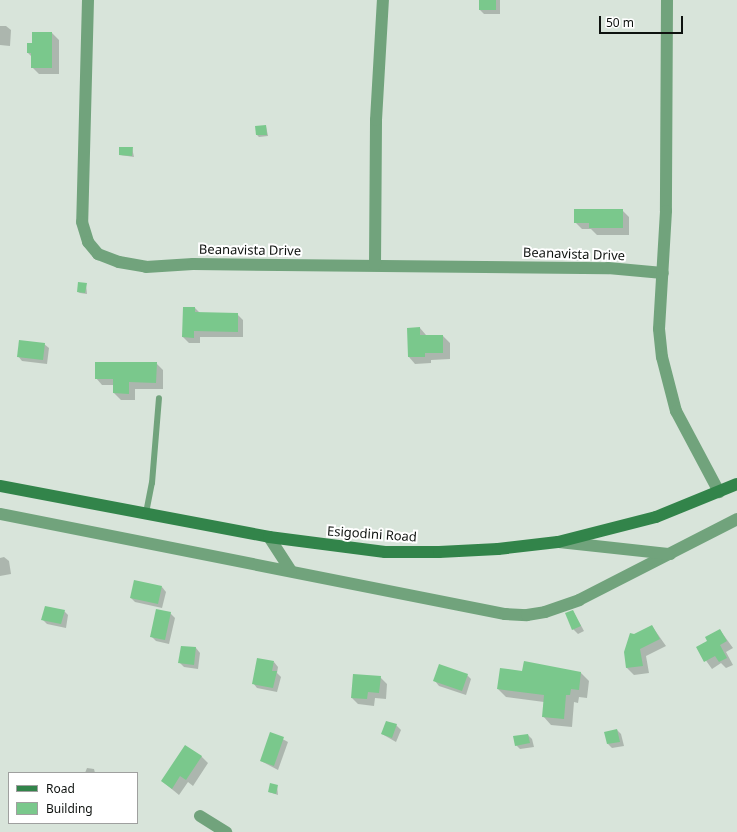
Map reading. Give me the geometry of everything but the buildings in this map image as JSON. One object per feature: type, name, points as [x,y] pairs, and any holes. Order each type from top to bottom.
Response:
[{"type":"main road","name":"Esigodini Road","points":[[0,486],[269,537],[385,552],[498,549],[558,542],[656,517],[737,484]]},
{"type":"street","name":"Beanavista Drive","points":[[88,0],[82,222],[88,242],[98,254],[119,262],[146,267],[193,264],[608,268],[663,273]]},
{"type":"street","points":[[375,266],[376,120],[383,0]]},
{"type":"street","points":[[668,0],[666,211],[659,329],[668,385],[676,411],[719,492]]},
{"type":"street","points":[[0,514],[505,614],[527,615],[545,612],[579,600],[737,519]]},
{"type":"street","points":[[269,537],[291,572]]},
{"type":"street","points":[[558,542],[670,554]]},
{"type":"street","points":[[200,816],[226,832]]},
{"type":"lane","points":[[146,513],[152,483],[159,398]]}]
